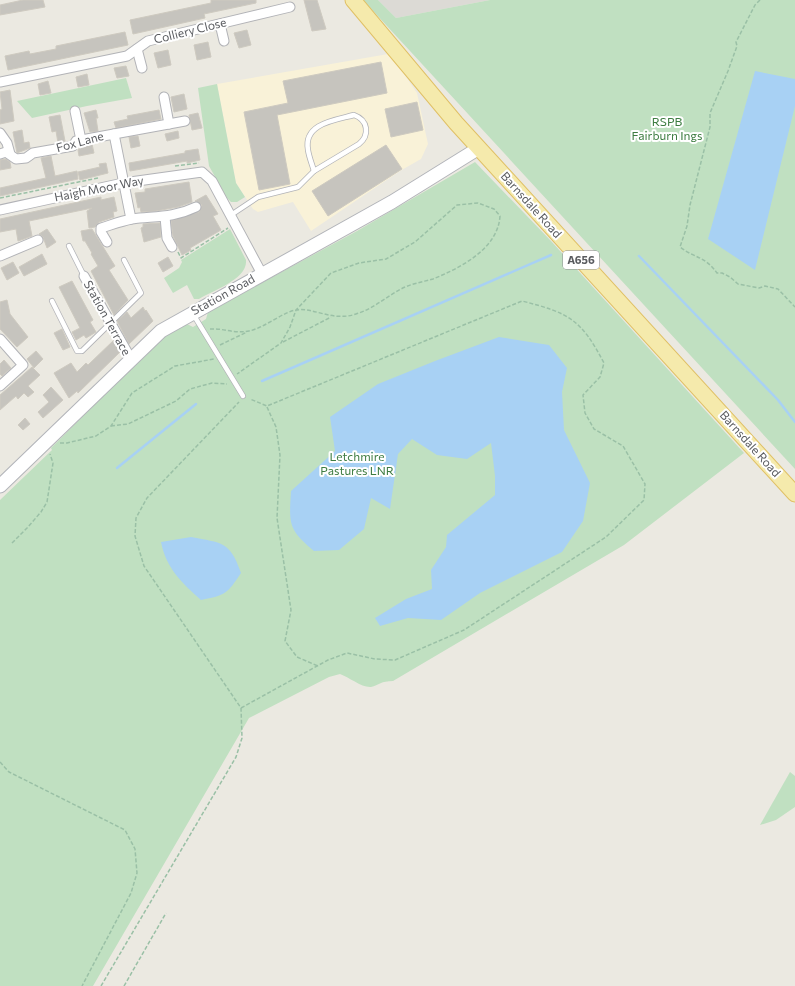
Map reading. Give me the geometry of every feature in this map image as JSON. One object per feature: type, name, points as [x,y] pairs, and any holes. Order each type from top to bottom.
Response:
[{"type":"main road","name":"Barnsdale Road","points":[[353,0],[479,148],[795,494]]},
{"type":"street","name":"Colliery Close","points":[[0,82],[127,56],[148,41],[290,7]]},
{"type":"street","points":[[220,24],[224,41]]},
{"type":"street","points":[[137,49],[142,68]]},
{"type":"street","points":[[164,97],[169,124]]},
{"type":"street","points":[[74,111],[81,140]]},
{"type":"street","points":[[114,134],[185,121]]},
{"type":"street","points":[[0,132],[7,143],[10,154]]},
{"type":"street","name":"Fox Lane","points":[[0,154],[6,152],[16,159],[26,158],[33,153],[73,146],[76,141],[114,134],[131,219]]},
{"type":"street","name":"Station Road","points":[[0,486],[161,331],[392,202],[479,148]]},
{"type":"street","name":"Haigh Moor Way","points":[[0,210],[123,183],[199,172],[207,175],[212,181],[233,219]]},
{"type":"street","points":[[107,242],[101,232],[101,228],[131,219],[165,217],[184,213],[196,207]]},
{"type":"street","points":[[165,217],[168,238],[172,247]]},
{"type":"street","points":[[233,219],[262,274]]},
{"type":"street","points":[[0,256],[38,240]]},
{"type":"street","name":"Station Terrace","points":[[84,276],[131,359]]},
{"type":"street","points":[[0,339],[23,365],[0,386]]},
{"type":"lane","points":[[233,219],[258,197],[298,187],[314,171],[362,142],[366,132],[365,125],[361,119],[354,115],[323,123],[313,131],[310,137],[308,149],[314,171]]},
{"type":"lane","points":[[69,246],[84,276]]},
{"type":"lane","points":[[52,301],[79,352],[82,352],[141,293],[124,260]]},
{"type":"lane","points":[[192,313],[243,396]]},
{"type":"path","points":[[760,0],[755,5],[736,42],[737,46],[728,71],[710,113],[710,127],[690,205],[687,226],[680,247],[709,263],[717,273],[722,273],[730,277],[738,284],[759,288],[765,286],[778,289],[795,307]]},
{"type":"path","points":[[214,348],[296,310],[331,273],[359,263],[386,259],[415,242],[457,204],[478,203],[494,209],[500,216],[499,227],[487,245],[470,262],[433,278],[402,288],[376,305],[355,315],[331,317],[296,310]]},
{"type":"path","points":[[172,247],[181,258],[233,219]]},
{"type":"path","points":[[241,708],[318,666],[348,653],[375,659],[395,660],[464,630],[606,536],[644,500],[645,484],[623,446],[594,429],[585,413],[583,395],[600,377],[604,363],[593,342],[575,320],[550,308],[522,301],[267,406]]},
{"type":"path","points":[[281,343],[296,310]]},
{"type":"path","points":[[232,378],[281,343],[331,317]]},
{"type":"path","points":[[202,329],[215,328],[231,332],[249,331]]},
{"type":"path","points":[[12,543],[42,512],[47,502],[53,463],[45,442],[68,443],[96,436],[111,426],[132,393],[175,366],[220,358]]},
{"type":"path","points":[[111,426],[128,424],[176,401],[190,389],[212,383],[227,384],[238,388]]},
{"type":"path","points":[[100,986],[236,757],[242,738],[241,708],[144,566],[135,536],[136,518],[147,498],[236,407],[243,396],[267,406],[276,427],[280,455],[277,518],[291,610],[286,641],[297,657],[318,666]]},
{"type":"path","points":[[0,762],[9,772],[125,830],[135,850],[137,873],[131,893],[82,986]]},
{"type":"path","points":[[124,986],[166,913]]},
{"type":"shaded area","points":[[378,0],[490,0],[396,18]]},
{"type":"shaded area","points":[[388,54],[394,59],[417,93],[428,144],[421,159],[400,171],[311,231],[293,202],[258,212],[253,209],[236,183],[217,84]]},
{"type":"green space","name":"RSPB Fairburn Ings","points":[[363,0],[378,0],[396,18],[490,0],[795,0],[795,469]]},
{"type":"green space","points":[[126,78],[132,98],[32,118],[17,101]]},
{"type":"green space","points":[[217,84],[236,183],[245,197],[237,202],[231,202],[227,198],[209,166],[198,88]]},
{"type":"green space","name":"Letchmire Pastures LNR","points":[[475,162],[551,241],[744,453],[624,545],[393,681],[367,687],[340,674],[329,677],[249,718],[93,986],[0,986],[0,500],[52,450],[51,448],[160,339],[187,324],[193,327],[206,319],[208,312],[357,231]]},
{"type":"green space","points":[[230,229],[246,260],[242,273],[229,283],[199,299],[194,299],[187,285],[173,293],[164,278],[179,268],[182,262],[181,260]]},
{"type":"green space","points":[[790,772],[795,776],[795,807],[776,820],[760,825]]},
{"type":"water","points":[[755,71],[795,79],[795,106],[755,270],[708,239]]},
{"type":"water","points":[[499,337],[549,345],[567,368],[562,392],[564,430],[590,483],[583,521],[562,552],[480,593],[441,620],[408,618],[380,626],[375,618],[406,599],[432,589],[431,570],[446,547],[447,535],[495,495],[495,476],[491,443],[467,459],[437,455],[412,439],[398,454],[390,509],[371,498],[364,529],[339,550],[314,551],[299,537],[292,525],[290,511],[291,491],[335,451],[330,417],[378,384]]},
{"type":"water","points":[[191,537],[224,545],[233,555],[241,573],[229,589],[221,595],[201,600],[181,581],[167,560],[161,542]]},
{"type":"building","points":[[23,0],[43,0],[45,7],[0,15],[0,5]]},
{"type":"building","points":[[211,0],[256,0],[256,3],[204,14],[205,18],[133,34],[130,20],[211,3]]},
{"type":"building","points":[[304,0],[317,0],[326,29],[312,31]]},
{"type":"building","points":[[247,30],[251,45],[239,48],[234,33]]},
{"type":"building","points":[[125,32],[128,45],[8,70],[5,56],[29,51],[30,54],[56,49],[56,46]]},
{"type":"building","points":[[208,42],[211,57],[197,60],[194,45]]},
{"type":"building","points":[[168,50],[171,65],[158,68],[154,53]]},
{"type":"building","points":[[381,62],[387,93],[277,115],[290,184],[259,190],[244,112],[288,103],[283,81]]},
{"type":"building","points":[[126,66],[129,76],[117,78],[114,68]]},
{"type":"building","points":[[87,74],[89,85],[78,87],[76,77]]},
{"type":"building","points":[[48,81],[51,93],[40,95],[38,84]]},
{"type":"building","points":[[10,90],[14,121],[0,124],[0,110],[2,109],[0,92]]},
{"type":"building","points":[[184,94],[187,109],[174,112],[171,97]]},
{"type":"building","points":[[417,102],[423,130],[391,137],[385,109]]},
{"type":"building","points":[[96,110],[98,118],[96,118],[98,131],[90,132],[84,113]]},
{"type":"building","points":[[159,110],[161,119],[116,128],[114,122],[128,119],[127,116]]},
{"type":"building","points":[[198,113],[202,128],[192,130],[189,115]]},
{"type":"building","points":[[60,115],[65,141],[58,143],[56,131],[52,132],[49,117]]},
{"type":"building","points":[[22,130],[24,143],[29,142],[30,148],[17,153],[13,132]]},
{"type":"building","points":[[178,131],[179,138],[167,141],[165,134]]},
{"type":"building","points":[[138,136],[140,146],[131,148],[129,137]]},
{"type":"building","points":[[92,144],[94,153],[79,156],[78,150],[80,147]]},
{"type":"building","points":[[386,145],[402,169],[328,216],[312,191]]},
{"type":"building","points":[[198,149],[200,160],[130,171],[129,163],[185,153],[185,151]]},
{"type":"building","points":[[51,156],[55,176],[77,171],[78,179],[0,196],[0,188],[46,178],[41,158]]},
{"type":"building","points":[[6,159],[10,162],[11,168],[0,170],[0,160]]},
{"type":"building","points":[[106,163],[108,173],[80,180],[78,172],[100,167],[99,164]]},
{"type":"building","points":[[189,182],[192,202],[178,207],[156,211],[141,212],[140,207],[138,208],[135,193],[145,192],[145,189]]},
{"type":"building","points":[[206,195],[218,214],[213,216],[221,230],[190,248],[191,250],[182,255],[173,236],[171,221],[199,212],[202,205],[195,201]]},
{"type":"building","points":[[101,197],[101,200],[114,197],[117,211],[113,212],[114,217],[99,222],[95,227],[89,228],[87,211],[92,208],[29,221],[32,236],[18,241],[16,229],[0,232],[0,219]]},
{"type":"building","points":[[160,223],[161,237],[144,242],[141,228],[143,227],[143,224]]},
{"type":"building","points":[[47,229],[56,242],[47,248],[43,237],[39,234]]},
{"type":"building","points":[[92,229],[115,266],[109,270],[128,300],[114,315],[91,271],[98,266],[85,241],[83,241],[81,231]]},
{"type":"building","points":[[42,254],[47,264],[24,276],[19,267]]},
{"type":"building","points":[[168,257],[173,266],[163,272],[158,263]]},
{"type":"building","points":[[13,262],[19,273],[7,280],[1,268]]},
{"type":"building","points":[[72,281],[93,320],[90,322],[96,332],[86,338],[84,335],[76,340],[72,332],[80,328],[59,287]]},
{"type":"building","points":[[7,300],[10,314],[28,337],[17,347],[0,329],[0,302]]},
{"type":"building","points":[[143,307],[153,321],[129,344],[117,321],[127,312],[131,318]]},
{"type":"building","points":[[62,329],[70,347],[63,350],[54,333]]},
{"type":"building","points":[[114,340],[120,352],[78,393],[77,391],[69,398],[54,373],[71,363],[77,372],[86,363],[88,365]]},
{"type":"building","points":[[36,351],[43,359],[34,368],[27,359]]},
{"type":"building","points":[[4,360],[11,368],[2,376],[0,374],[0,364]]},
{"type":"building","points":[[32,367],[40,375],[28,386],[34,392],[28,397],[24,393],[18,399],[16,396],[0,410],[0,395]]},
{"type":"building","points":[[51,387],[63,400],[43,418],[38,412],[49,402],[43,395]]},
{"type":"building","points":[[25,418],[30,424],[23,430],[18,425]]},
{"type":"waterway","points":[[262,381],[551,255]]},
{"type":"waterway","points":[[639,256],[778,400],[795,422]]},
{"type":"waterway","points":[[117,468],[196,404]]}]
